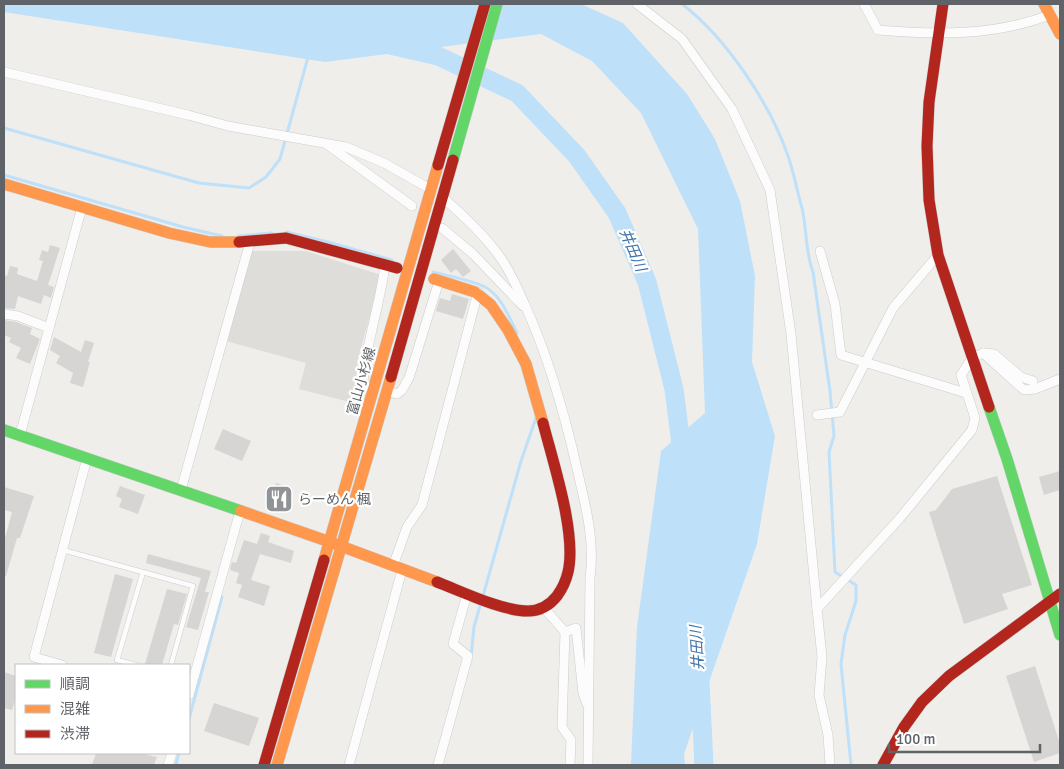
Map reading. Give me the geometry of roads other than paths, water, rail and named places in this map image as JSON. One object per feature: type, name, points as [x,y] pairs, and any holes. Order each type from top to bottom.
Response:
[{"type":"street","name":"富山小杉線","points":[[277,765],[387,391],[485,4]]},
{"type":"street","name":"富山小杉線","points":[[264,765],[374,388],[497,4]]},
{"type":"street","points":[[637,4],[682,39],[732,109],[770,190],[791,334],[822,657],[819,695],[828,735],[830,765]]},
{"type":"street","points":[[864,4],[878,30],[926,34],[980,32],[1032,22],[1050,15]]},
{"type":"street","points":[[944,4],[929,102],[927,146],[929,200],[938,254],[978,355],[1060,635]]},
{"type":"street","points":[[1044,4],[1060,34]]},
{"type":"street","points":[[4,72],[228,126],[346,147],[384,163],[438,190],[502,259],[528,312],[554,379],[587,512],[592,558],[590,578],[588,765]]},
{"type":"street","points":[[326,144],[412,206]]},
{"type":"street","points":[[4,184],[169,233],[210,242],[250,242],[286,238],[391,267],[382,287],[364,362],[363,382],[366,386],[374,388]]},
{"type":"street","points":[[20,435],[82,207]]},
{"type":"street","points":[[442,228],[473,254],[528,312]]},
{"type":"street","points":[[181,490],[250,242]]},
{"type":"street","points":[[820,251],[834,304],[841,354],[966,393]]},
{"type":"street","points":[[817,414],[840,412],[893,308],[938,254]]},
{"type":"street","points":[[4,430],[342,546],[506,608],[522,612],[544,608],[563,588],[569,569],[569,545],[563,503],[544,424],[526,364],[506,326],[487,300],[478,292],[436,280],[409,378],[402,390],[397,394],[387,391]]},
{"type":"street","points":[[349,765],[407,527],[422,505],[478,292]]},
{"type":"street","points":[[4,314],[18,316],[49,328]]},
{"type":"street","points":[[817,609],[882,538],[972,430],[975,418],[961,376],[978,355],[994,354],[1021,378],[1033,381]]},
{"type":"street","points":[[978,355],[1024,390],[1035,389],[1060,379]]},
{"type":"street","points":[[58,664],[34,658],[88,458]]},
{"type":"street","points":[[190,691],[240,511]]},
{"type":"street","points":[[438,765],[468,656],[452,644],[467,594]]},
{"type":"street","points":[[884,765],[904,728],[922,702],[949,676],[1060,594]]},
{"type":"street","points":[[544,608],[565,632],[562,727],[571,740],[570,765]]},
{"type":"street","points":[[565,632],[576,628],[583,693],[589,709]]},
{"type":"lane","points":[[62,550],[193,586],[171,664]]},
{"type":"lane","points":[[132,664],[117,660],[143,572]]},
{"type":"water","points":[[4,4],[581,4],[623,23],[687,94],[715,139],[740,201],[755,276],[752,362],[775,436],[757,544],[684,754],[685,765],[631,765],[637,627],[661,451],[705,413],[698,229],[641,113],[592,61],[541,34],[325,62],[4,12]]},
{"type":"waterway","points":[[682,4],[715,35],[745,73],[758,94],[770,115],[788,156],[802,208],[830,391],[834,436],[829,452],[835,572],[856,585],[856,601],[845,635],[841,664],[851,765]]},
{"type":"waterway","name":"井田川","points":[[390,45],[438,56],[517,93],[577,156],[617,213],[647,282],[674,389],[683,460]]},
{"type":"waterway","points":[[4,128],[199,183],[249,188],[266,177],[280,159],[308,57]]},
{"type":"waterway","points":[[4,175],[183,227],[222,236]]},
{"type":"waterway","points":[[286,232],[392,260]]},
{"type":"waterway","points":[[238,236],[272,233]]},
{"type":"waterway","points":[[433,272],[471,281],[489,289],[503,306],[517,333]]},
{"type":"waterway","points":[[483,596],[521,461],[537,415]]},
{"type":"waterway","points":[[190,715],[222,597]]},
{"type":"waterway","points":[[471,657],[474,627],[481,602]]},
{"type":"waterway","name":"井田川","points":[[700,682],[704,765]]},
{"type":"waterway","points":[[176,765],[179,754]]},
{"type":"place","name":"らーめん 楓","points":[[279,499]]}]
